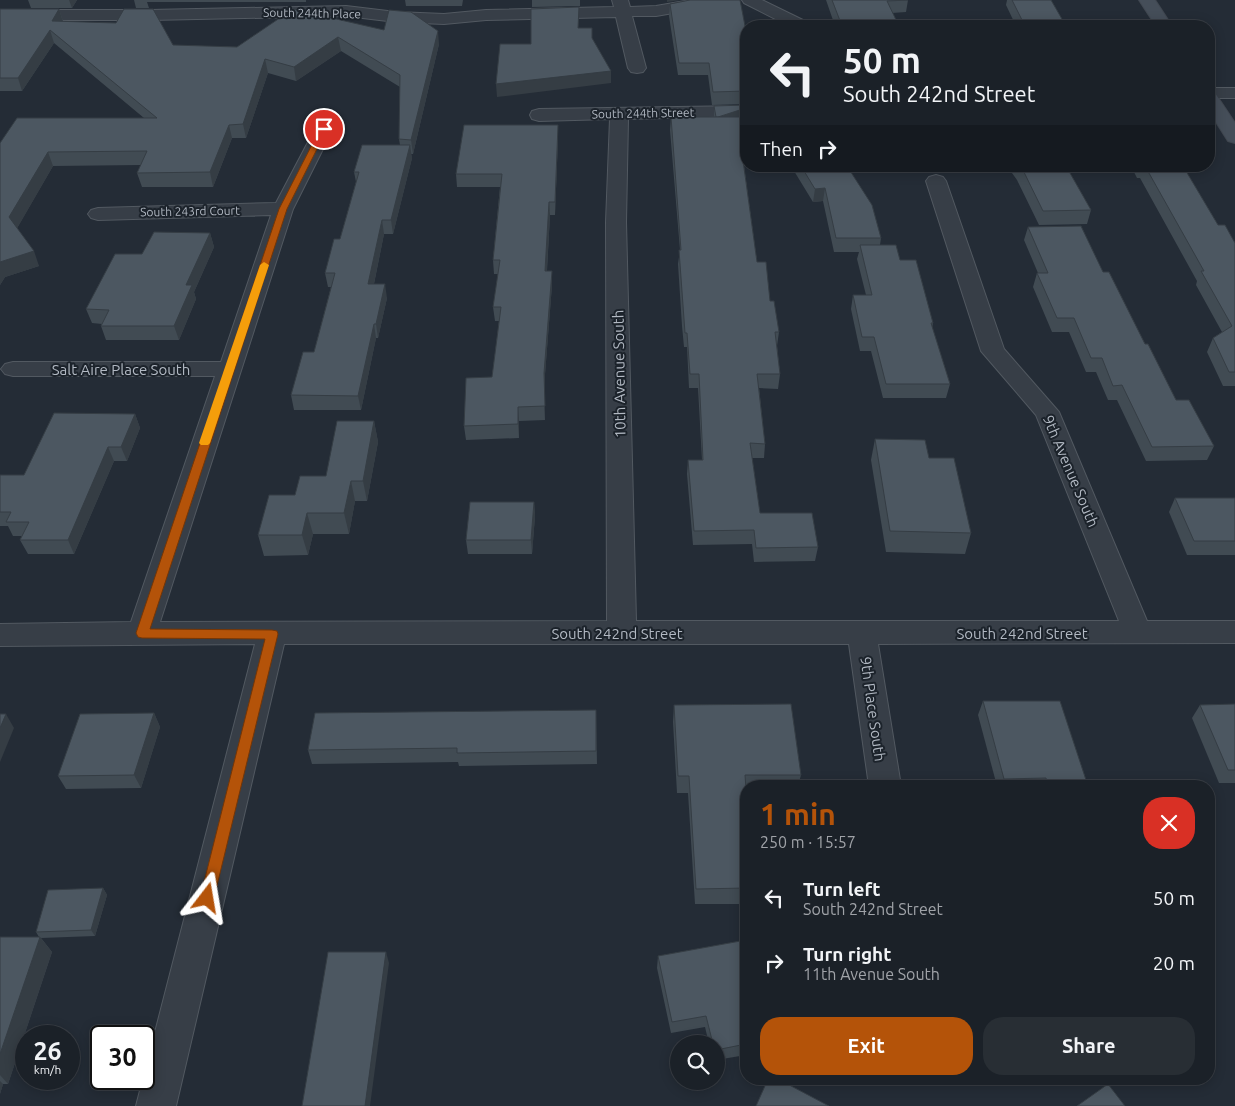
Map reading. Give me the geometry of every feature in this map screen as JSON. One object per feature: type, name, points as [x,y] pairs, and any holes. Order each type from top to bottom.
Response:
[{"type":"main road","points":[[1147,0],[1160,20]]},
{"type":"main road","points":[[1215,106],[1235,137]]},
{"type":"street","points":[[98,16],[108,0]]},
{"type":"street","points":[[637,68],[622,6],[685,7],[719,0]]},
{"type":"street","points":[[750,0],[789,20]]},
{"type":"street","name":"South 244th Place","points":[[0,15],[98,16],[229,13],[349,6],[396,18],[444,18],[487,22],[622,6]]},
{"type":"street","points":[[224,31],[229,13]]},
{"type":"street","points":[[1215,93],[1235,93]]},
{"type":"street","name":"South 244th Street","points":[[539,115],[740,111]]},
{"type":"street","name":"10th Avenue South","points":[[619,114],[616,222],[622,633]]},
{"type":"street","points":[[142,633],[283,209],[324,129]]},
{"type":"street","name":"9th Avenue South","points":[[936,181],[993,350],[1047,412],[1138,633]]},
{"type":"street","name":"South 243rd Court","points":[[98,214],[283,209]]},
{"type":"street","name":"Salt Aire Place South","points":[[13,369],[229,369]]},
{"type":"street","name":"9th Place South","points":[[862,632],[884,780]]},
{"type":"street","name":"South 242nd Street","points":[[0,635],[142,633],[1235,632]]},
{"type":"street","points":[[156,1106],[272,634]]},
{"type":"building","points":[[690,0],[740,0],[744,20],[740,20],[740,91],[713,92],[709,63],[679,63],[670,4]]},
{"type":"building","points":[[832,0],[908,0],[887,1],[896,20],[840,20]]},
{"type":"building","points":[[1012,0],[1051,0],[1063,20],[1022,20]]},
{"type":"building","points":[[579,7],[578,28],[592,28],[592,38],[611,71],[496,84],[500,44],[531,44],[531,9]]},
{"type":"building","points":[[0,9],[59,9],[52,21],[116,23],[124,9],[153,9],[173,45],[237,47],[293,9],[384,30],[389,10],[411,12],[438,31],[411,140],[399,139],[400,75],[338,37],[294,67],[265,59],[243,124],[229,125],[210,172],[137,173],[147,151],[48,152],[9,217],[34,251],[0,262],[0,143],[17,118],[157,118],[50,30],[18,78],[0,78]]},
{"type":"building","points":[[740,105],[740,110],[716,117],[714,106]]},
{"type":"building","points":[[671,117],[740,117],[740,172],[745,172],[757,262],[766,262],[770,301],[774,301],[779,332],[775,332],[780,374],[757,374],[765,444],[750,443],[760,513],[812,513],[818,547],[756,548],[754,530],[694,531],[688,460],[703,460],[699,374],[690,374],[687,333],[685,333],[679,250],[681,250]]},
{"type":"building","points":[[464,125],[558,125],[555,202],[549,202],[545,271],[552,271],[544,373],[545,406],[518,407],[518,424],[464,426],[466,378],[492,377],[501,307],[493,307],[500,260],[493,260],[502,174],[456,174]]},
{"type":"building","points":[[362,145],[410,145],[391,220],[382,220],[368,284],[385,284],[358,396],[291,395],[303,352],[314,352],[335,273],[325,273],[334,239],[340,239],[359,172],[354,172]]},
{"type":"building","points":[[805,172],[851,172],[872,205],[881,238],[836,238],[825,188],[815,189]]},
{"type":"building","points":[[1024,172],[1069,172],[1091,210],[1043,211]]},
{"type":"building","points":[[1148,172],[1187,172],[1218,225],[1225,225],[1235,243],[1235,372],[1229,372],[1213,338],[1232,326],[1201,271],[1204,271]]},
{"type":"building","points":[[1081,226],[1103,272],[1109,272],[1176,400],[1189,400],[1214,446],[1152,447],[1122,385],[1113,386],[1102,358],[1091,358],[1074,318],[1057,318],[1037,273],[1048,273],[1028,227]]},
{"type":"building","points":[[154,232],[210,233],[186,285],[192,285],[174,326],[101,326],[109,310],[86,309],[115,254],[142,254]]},
{"type":"building","points":[[860,245],[896,245],[900,260],[916,260],[933,323],[931,323],[950,384],[886,384],[874,337],[862,337],[853,295],[872,295]]},
{"type":"building","points":[[54,413],[135,414],[121,447],[108,447],[68,540],[20,540],[29,522],[6,522],[11,512],[0,512],[0,475],[24,475]]},
{"type":"building","points":[[337,421],[374,421],[363,481],[351,481],[344,513],[307,513],[302,535],[258,535],[269,495],[295,495],[300,476],[326,476]]},
{"type":"building","points":[[875,439],[925,440],[929,458],[954,458],[971,533],[890,531]]},
{"type":"building","points":[[1175,498],[1235,498],[1235,541],[1194,541]]},
{"type":"building","points":[[470,502],[534,502],[531,540],[466,540]]},
{"type":"building","points":[[983,701],[1060,701],[1086,780],[1046,780],[1046,778],[1004,779]]},
{"type":"building","points":[[791,704],[801,775],[745,775],[745,780],[740,780],[740,888],[696,889],[689,776],[678,776],[674,705]]},
{"type":"building","points":[[1235,704],[1235,770],[1228,770],[1200,705]]},
{"type":"building","points":[[596,710],[596,751],[457,753],[457,748],[308,750],[315,713]]},
{"type":"building","points":[[154,713],[134,775],[58,776],[80,714]]},
{"type":"building","points":[[0,714],[6,714],[0,728]]},
{"type":"building","points":[[103,888],[91,930],[36,932],[48,890]]},
{"type":"building","points":[[0,937],[40,937],[0,1054]]},
{"type":"building","points":[[740,941],[740,1045],[725,1048],[725,1035],[711,1035],[706,1016],[672,1022],[658,956]]},
{"type":"building","points":[[328,952],[386,952],[365,1106],[302,1106]]},
{"type":"building","points":[[765,1085],[789,1085],[829,1106],[756,1106]]},
{"type":"building","points":[[1109,1085],[1125,1106],[1077,1106]]},
{"type":"slow traffic","points":[[205,443],[264,265]]},
{"type":"route","points":[[207,898],[272,634],[142,633],[283,209],[324,129]]}]
